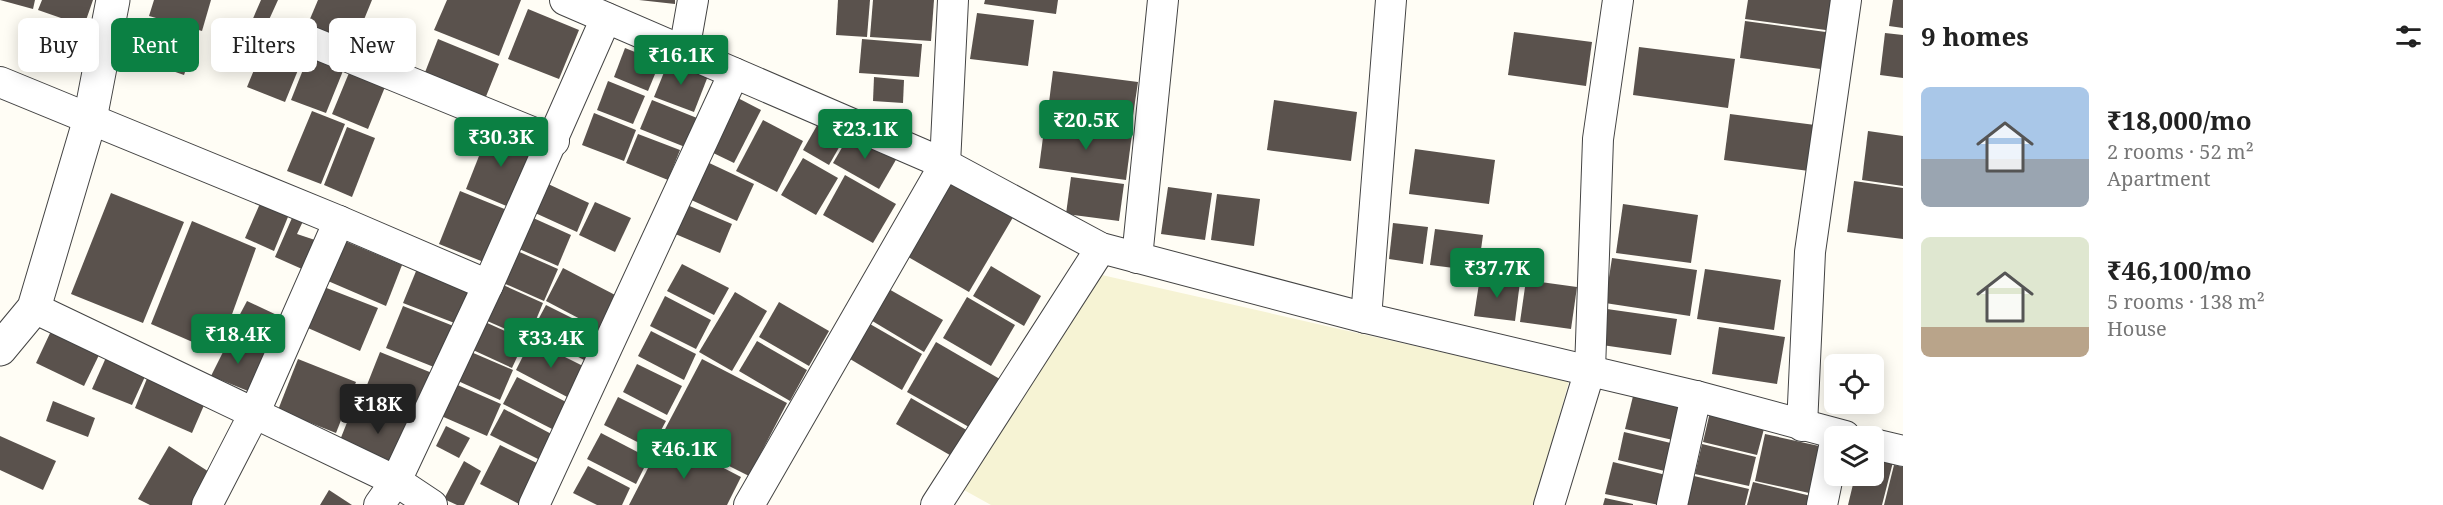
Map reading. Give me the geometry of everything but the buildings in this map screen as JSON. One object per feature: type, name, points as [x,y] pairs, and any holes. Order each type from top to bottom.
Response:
[{"type":"street","points":[[0,349],[34,308],[90,119],[113,0]]},
{"type":"street","points":[[565,0],[945,164],[1101,248],[1366,318],[1696,396],[1824,434]]},
{"type":"street","points":[[684,51],[693,0]]},
{"type":"street","points":[[750,505],[945,164],[953,0]]},
{"type":"street","points":[[1137,258],[1163,0]]},
{"type":"street","points":[[1366,318],[1391,0]]},
{"type":"street","points":[[1549,505],[1590,370],[1598,139],[1618,0]]},
{"type":"street","points":[[1802,426],[1810,252],[1846,0]]},
{"type":"street","points":[[379,505],[396,481],[488,285],[554,141],[606,18]]},
{"type":"street","points":[[317,44],[554,141]]},
{"type":"street","points":[[534,505],[734,73]]},
{"type":"street","points":[[0,82],[339,220],[488,285]]},
{"type":"street","points":[[207,505],[254,414],[339,220]]},
{"type":"street","points":[[936,505],[1101,248]]},
{"type":"street","points":[[34,308],[396,481],[432,505]]},
{"type":"street","points":[[1672,505],[1696,396]]},
{"type":"street","points":[[1884,446],[1903,451]]},
{"type":"street","points":[[1822,505],[1827,486]]},
{"type":"shaded area","points":[[1093,273],[1569,381],[1536,500],[1538,505],[991,505],[964,490]]}]
